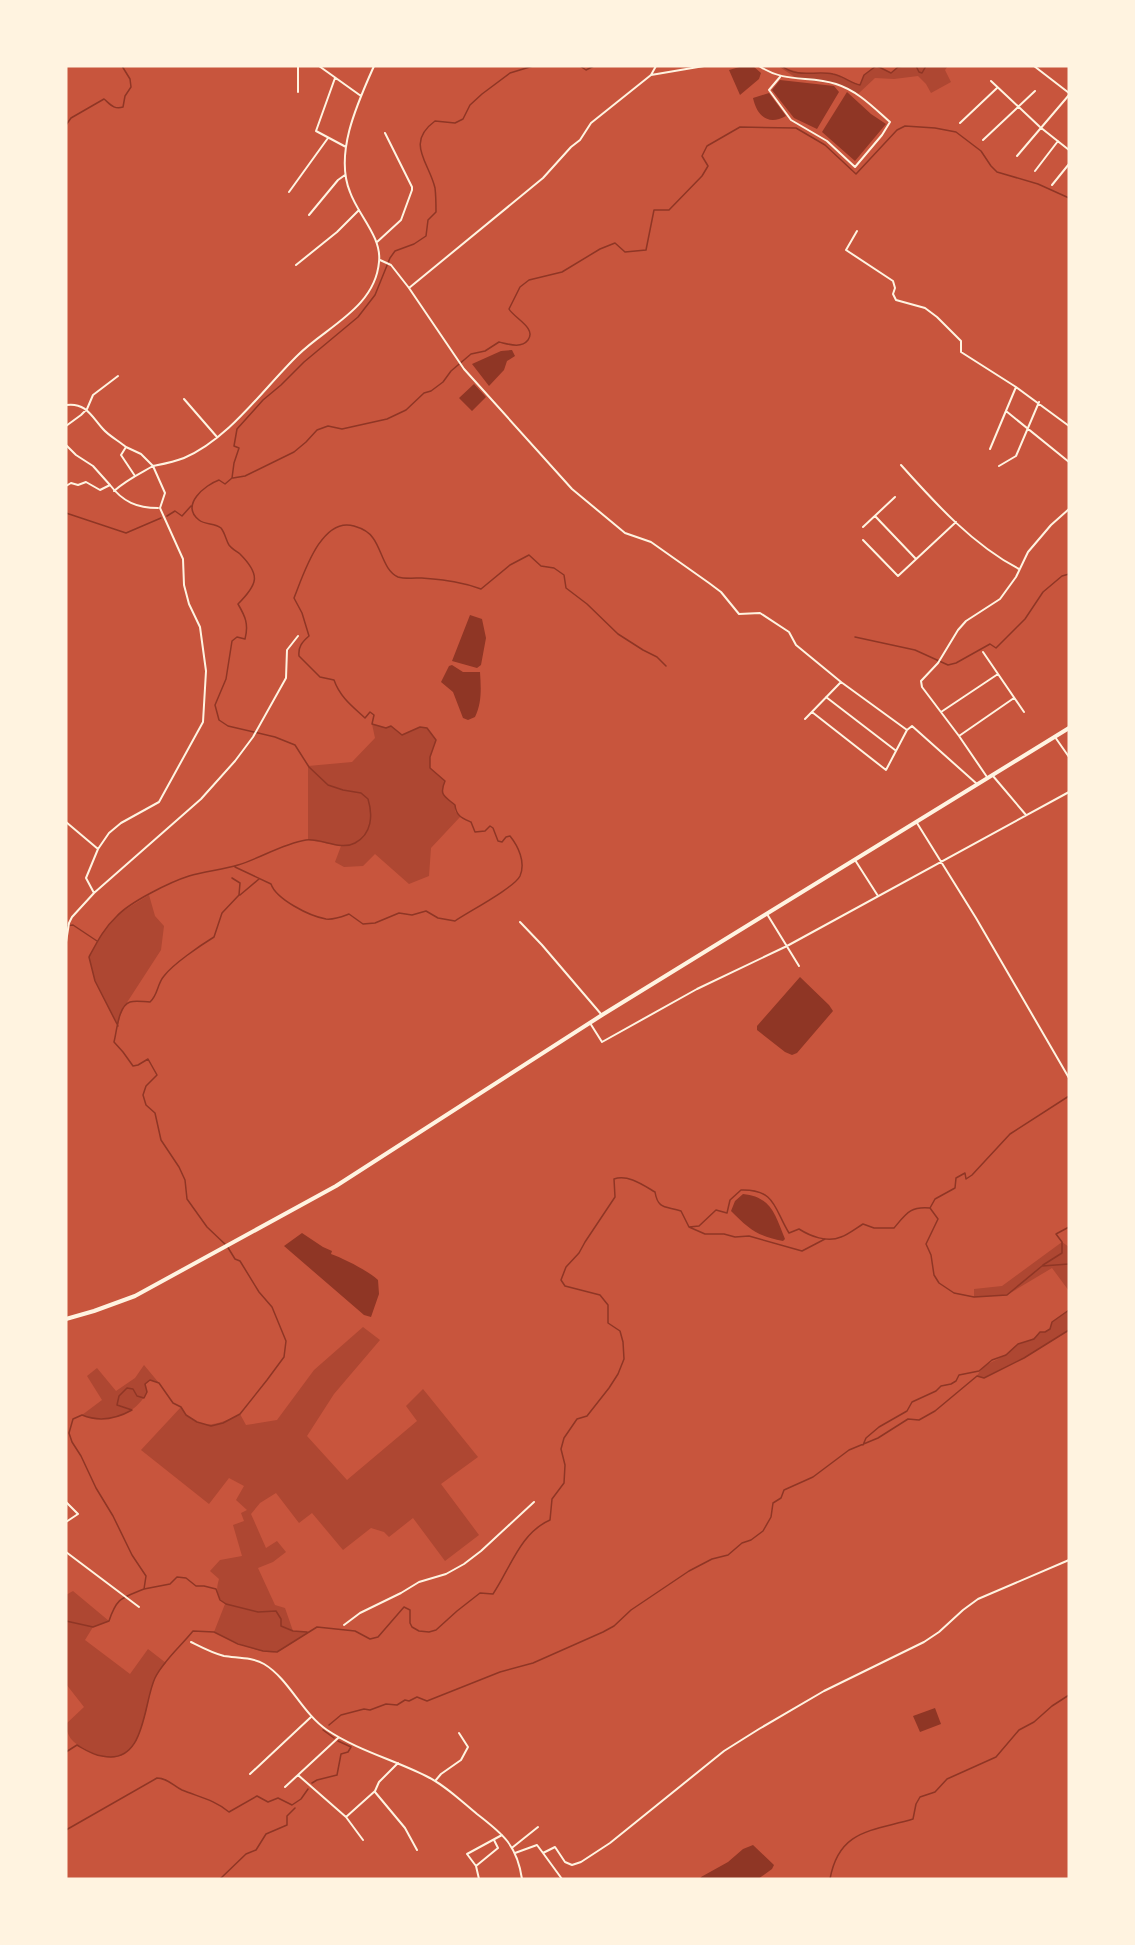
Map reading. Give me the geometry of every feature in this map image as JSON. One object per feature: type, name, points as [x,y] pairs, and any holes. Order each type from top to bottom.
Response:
[{"type":"highway","points":[[66,1319],[135,1296],[336,1186],[602,1015],[1069,728]]},
{"type":"street","points":[[298,66],[298,92]]},
{"type":"street","points":[[319,66],[360,96]]},
{"type":"street","points":[[114,491],[128,479],[153,466],[186,457],[217,437],[264,392],[298,355],[342,321],[369,291],[380,260],[376,242],[349,191],[345,174],[346,147],[360,96],[374,66]]},
{"type":"street","points":[[409,288],[543,178],[580,140],[591,123],[651,75],[656,66]]},
{"type":"street","points":[[651,75],[704,66]]},
{"type":"street","points":[[759,66],[780,77],[835,84],[858,94],[890,122],[882,135],[855,166],[827,141],[791,120],[769,90],[780,77]]},
{"type":"street","points":[[1017,156],[1069,94],[1034,66]]},
{"type":"street","points":[[335,78],[316,131],[346,147]]},
{"type":"street","points":[[991,81],[1040,127],[1069,150]]},
{"type":"street","points":[[960,123],[998,88]]},
{"type":"street","points":[[982,140],[1035,91]]},
{"type":"street","points":[[376,242],[401,220],[412,190],[385,132]]},
{"type":"street","points":[[289,192],[329,138]]},
{"type":"street","points":[[1035,171],[1058,141]]},
{"type":"street","points":[[1052,185],[1069,164]]},
{"type":"street","points":[[309,215],[345,174]]},
{"type":"street","points":[[296,265],[337,232],[359,210]]},
{"type":"street","points":[[857,231],[846,250],[893,281],[895,288],[893,294],[896,300],[925,308],[961,341],[961,352],[1039,402],[1069,426]]},
{"type":"street","points":[[380,260],[391,265],[409,288],[464,369],[572,489],[624,533],[651,542],[721,592],[739,614],[760,614],[789,632],[796,645],[841,682],[907,730]]},
{"type":"street","points":[[66,426],[87,409],[93,395],[118,376]]},
{"type":"street","points":[[990,449],[1016,387]]},
{"type":"street","points":[[184,399],[217,437]]},
{"type":"street","points":[[999,466],[1016,456],[1039,402]]},
{"type":"street","points":[[66,405],[74,404],[87,409],[104,430],[126,447],[141,454],[153,466],[165,493],[160,508],[183,559],[184,585],[189,604],[200,627],[206,671],[203,722],[159,802],[121,823],[109,833],[98,849],[86,878],[94,893]]},
{"type":"street","points":[[1006,411],[1069,462]]},
{"type":"street","points":[[66,445],[93,466],[119,496],[136,506],[160,508]]},
{"type":"street","points":[[126,447],[121,454],[135,476]]},
{"type":"street","points":[[901,465],[924,491],[992,554],[1019,569]]},
{"type":"street","points":[[66,486],[71,483],[78,485],[86,482],[100,490],[110,485]]},
{"type":"street","points":[[863,527],[895,497]]},
{"type":"street","points":[[987,778],[922,687],[921,681],[938,663],[966,621],[1000,599],[1016,577],[1036,541],[1069,509]]},
{"type":"street","points":[[875,516],[916,559]]},
{"type":"street","points":[[863,540],[898,576],[956,522]]},
{"type":"street","points":[[66,942],[72,917],[94,893],[201,799],[235,761],[253,737],[286,678],[287,650],[298,636]]},
{"type":"street","points":[[983,652],[1024,712]]},
{"type":"street","points":[[941,712],[998,674]]},
{"type":"street","points":[[805,719],[841,682]]},
{"type":"street","points":[[826,697],[896,751]]},
{"type":"street","points":[[959,736],[1014,698]]},
{"type":"street","points":[[812,712],[886,770],[907,730],[912,726],[977,784]]},
{"type":"street","points":[[1055,737],[1069,757]]},
{"type":"street","points":[[992,775],[1026,815]]},
{"type":"street","points":[[590,1023],[602,1042],[651,1013],[787,946],[1069,792]]},
{"type":"street","points":[[66,822],[98,849]]},
{"type":"street","points":[[916,822],[1069,1078]]},
{"type":"street","points":[[854,859],[878,896]]},
{"type":"street","points":[[767,914],[799,966]]},
{"type":"street","points":[[520,922],[602,1015]]},
{"type":"street","points":[[66,1502],[78,1514],[66,1521]]},
{"type":"street","points":[[344,1625],[360,1613],[418,1582],[446,1574],[464,1564],[534,1502]]},
{"type":"street","points":[[66,1552],[139,1607]]},
{"type":"street","points":[[543,1853],[555,1847],[566,1862],[573,1865],[581,1862],[610,1843],[724,1751],[759,1729],[824,1691],[924,1642],[978,1599],[1069,1560]]},
{"type":"street","points":[[191,1642],[216,1653],[252,1660],[266,1666],[278,1676],[312,1716],[339,1737],[435,1781],[502,1835],[513,1847],[522,1879]]},
{"type":"street","points":[[250,1774],[312,1716]]},
{"type":"street","points":[[435,1781],[441,1774],[462,1761],[468,1747],[459,1733]]},
{"type":"street","points":[[285,1787],[339,1737]]},
{"type":"street","points":[[346,1817],[375,1791],[379,1782],[398,1763]]},
{"type":"street","points":[[298,1775],[346,1817],[363,1840]]},
{"type":"street","points":[[375,1791],[405,1828],[417,1850]]},
{"type":"street","points":[[513,1847],[538,1827]]},
{"type":"street","points":[[479,1879],[476,1866],[467,1854],[502,1835]]},
{"type":"street","points":[[476,1866],[498,1848],[494,1840]]},
{"type":"street","points":[[515,1852],[537,1845],[562,1879]]},
{"type":"shaded area","points":[[753,66],[761,73],[759,79],[740,95],[729,70]]},
{"type":"shaded area","points":[[778,66],[805,74],[833,74],[860,85],[864,75],[876,66],[891,73],[903,66],[948,66],[945,70],[951,82],[931,93],[918,76],[894,79],[875,78],[858,94],[835,84],[798,79]]},
{"type":"shaded area","points":[[780,80],[834,86],[839,92],[817,129],[794,118],[772,90]]},
{"type":"shaded area","points":[[847,92],[886,124],[855,161],[822,132]]},
{"type":"shaded area","points":[[769,93],[786,116],[774,120],[764,118],[757,110],[753,98]]},
{"type":"shaded area","points":[[512,350],[515,356],[507,361],[504,370],[489,386],[472,364],[501,351]]},
{"type":"shaded area","points":[[474,384],[486,397],[472,411],[459,398]]},
{"type":"shaded area","points":[[470,615],[482,619],[486,638],[481,665],[477,668],[452,661]]},
{"type":"shaded area","points":[[452,665],[463,672],[480,672],[479,706],[475,717],[468,720],[463,718],[453,692],[441,682],[449,666]]},
{"type":"shaded area","points":[[372,724],[386,728],[391,726],[402,735],[420,727],[427,728],[436,740],[430,757],[430,768],[445,781],[442,789],[444,795],[455,805],[455,811],[460,817],[431,848],[429,876],[409,884],[375,854],[363,866],[344,867],[335,862],[341,846],[308,840],[308,766],[352,762],[375,738]]},
{"type":"shaded area","points":[[149,895],[155,916],[164,926],[161,950],[126,1004],[118,1026],[95,981],[89,957],[103,932],[118,914]]},
{"type":"shaded area","points":[[800,977],[833,1011],[797,1053],[792,1055],[757,1030],[757,1026]]},
{"type":"shaded area","points":[[743,1194],[766,1203],[778,1222],[785,1239],[783,1241],[754,1231],[731,1211],[735,1201]]},
{"type":"shaded area","points":[[302,1233],[332,1251],[331,1254],[378,1280],[379,1294],[371,1317],[364,1315],[284,1246]]},
{"type":"shaded area","points":[[1062,1242],[1069,1247],[1069,1291],[1052,1268],[1007,1295],[974,1297],[974,1289],[1002,1286]]},
{"type":"shaded area","points":[[1069,1310],[1069,1330],[1024,1358],[984,1378],[977,1376],[985,1366],[1004,1356],[1015,1346],[1050,1329],[1052,1322]]},
{"type":"shaded area","points":[[363,1327],[380,1340],[334,1394],[307,1436],[347,1480],[417,1421],[406,1406],[423,1389],[478,1457],[441,1484],[479,1535],[445,1561],[413,1518],[389,1537],[384,1532],[371,1528],[343,1550],[312,1513],[299,1523],[276,1493],[260,1503],[251,1514],[266,1548],[277,1541],[286,1552],[273,1562],[258,1568],[275,1605],[285,1608],[293,1631],[308,1632],[279,1651],[264,1652],[246,1646],[214,1632],[225,1604],[218,1593],[219,1579],[210,1571],[220,1560],[242,1556],[233,1525],[244,1521],[241,1513],[247,1510],[236,1500],[244,1486],[229,1478],[209,1504],[141,1450],[181,1407],[194,1421],[201,1424],[224,1421],[240,1414],[246,1425],[277,1420],[314,1370]]},
{"type":"shaded area","points":[[144,1365],[159,1383],[150,1380],[145,1384],[147,1392],[135,1407],[110,1418],[91,1418],[82,1415],[102,1400],[87,1376],[97,1368],[116,1391],[135,1378]]},
{"type":"shaded area","points":[[73,1591],[109,1621],[93,1627],[85,1640],[130,1674],[148,1649],[166,1663],[155,1678],[145,1717],[135,1743],[126,1752],[116,1757],[92,1753],[73,1742],[67,1732],[66,1724],[84,1707],[66,1684],[66,1595]]},
{"type":"shaded area","points":[[935,1708],[941,1724],[920,1732],[913,1716]]},
{"type":"shaded area","points":[[753,1845],[774,1865],[758,1879],[700,1879],[728,1862],[743,1849]]},
{"type":"waterway","points":[[66,125],[71,118],[104,99],[110,105],[123,107],[125,96],[131,87],[130,79],[122,66]]},
{"type":"waterway","points":[[118,1026],[95,981],[89,957],[105,930],[123,911],[151,893],[189,876],[238,865],[306,840],[349,845],[361,839],[368,829],[371,818],[370,805],[368,799],[361,793],[328,785],[309,767],[295,745],[275,737],[228,726],[219,720],[215,705],[226,679],[232,641],[237,637],[245,639],[247,629],[246,620],[238,604],[250,591],[254,574],[247,561],[229,545],[221,528],[199,520],[194,514],[193,502],[207,486],[219,480],[225,484],[232,478],[239,448],[234,446],[237,429],[263,400],[304,362],[358,317],[375,295],[395,251],[414,244],[426,236],[428,220],[436,212],[435,188],[420,145],[426,129],[435,121],[455,123],[463,119],[470,105],[482,94],[510,73],[533,66]]},
{"type":"waterway","points":[[580,66],[586,70],[594,66]]},
{"type":"waterway","points":[[668,66],[683,66]]},
{"type":"waterway","points":[[782,66],[794,72],[833,74],[860,85],[864,75],[876,66]]},
{"type":"waterway","points":[[877,66],[891,73],[903,66]]},
{"type":"waterway","points":[[916,66],[922,73],[926,66]]},
{"type":"waterway","points":[[233,478],[245,476],[294,452],[317,430],[328,426],[342,429],[387,419],[406,410],[424,393],[443,382],[451,371],[471,354],[485,351],[499,342],[514,345],[525,343],[530,336],[530,331],[509,309],[520,287],[529,280],[562,272],[600,249],[615,243],[625,252],[646,250],[654,210],[669,210],[702,176],[708,166],[702,156],[707,146],[740,127],[796,128],[825,145],[856,174],[897,130],[905,126],[956,132],[981,151],[997,172],[1038,184],[1069,198]]},
{"type":"waterway","points":[[167,516],[175,511],[182,516],[191,506]]},
{"type":"waterway","points":[[66,513],[126,533],[161,518]]},
{"type":"waterway","points":[[235,867],[271,884],[286,901],[311,914],[329,919],[349,914],[363,924],[375,923],[399,913],[412,915],[426,911],[438,918],[455,921],[509,887],[522,871],[520,854],[510,836],[502,842],[498,841],[490,826],[485,831],[475,832],[471,822],[460,816],[455,805],[444,795],[442,789],[445,781],[430,768],[430,757],[436,740],[427,728],[420,727],[402,735],[391,726],[386,728],[372,724],[374,715],[370,712],[365,718],[343,696],[334,680],[320,677],[299,656],[301,645],[309,636],[302,613],[294,598],[315,550],[332,530],[342,525],[354,526],[367,532],[376,543],[389,570],[398,577],[451,581],[481,589],[510,565],[529,555],[541,566],[554,568],[564,575],[566,588],[587,604],[618,634],[657,657],[666,666]]},
{"type":"waterway","points":[[855,637],[915,650],[948,665],[956,663],[990,644],[996,648],[1025,619],[1043,592],[1062,576],[1069,574]]},
{"type":"waterway","points":[[66,1621],[93,1627],[109,1621],[121,1599],[144,1589],[146,1576],[132,1555],[72,1442],[69,1433],[73,1419],[82,1415],[95,1418],[114,1417],[132,1410],[117,1405],[119,1396],[127,1388],[133,1389],[137,1396],[144,1398],[147,1392],[145,1384],[150,1380],[159,1383],[173,1403],[181,1407],[186,1415],[197,1422],[211,1426],[223,1423],[240,1414],[284,1357],[286,1341],[272,1307],[259,1292],[240,1261],[235,1259],[227,1246],[207,1227],[187,1199],[185,1180],[161,1140],[155,1113],[146,1105],[143,1095],[146,1086],[157,1075],[148,1059],[133,1066],[114,1042],[120,1014],[126,1004],[135,1001],[150,1002],[168,971],[214,937],[222,913],[239,895],[240,883],[232,878]]},
{"type":"waterway","points":[[240,895],[259,879]]},
{"type":"waterway","points":[[66,926],[73,925],[97,941]]},
{"type":"waterway","points":[[930,1208],[935,1199],[955,1188],[956,1178],[965,1173],[966,1179],[972,1175],[1010,1134],[1069,1096]]},
{"type":"waterway","points":[[66,1752],[77,1745],[102,1756],[116,1757],[127,1752],[135,1742],[140,1730],[158,1672],[193,1631],[214,1632],[238,1644],[263,1651],[277,1652],[317,1627],[355,1631],[370,1639],[378,1637],[404,1607],[410,1610],[412,1627],[419,1631],[429,1632],[436,1630],[480,1593],[493,1594],[523,1543],[540,1526],[550,1520],[552,1499],[564,1483],[565,1465],[561,1449],[564,1438],[577,1419],[587,1416],[609,1388],[624,1359],[620,1331],[608,1323],[608,1305],[600,1295],[565,1286],[561,1280],[566,1267],[579,1253],[615,1197],[614,1179],[630,1179],[655,1192],[661,1205],[681,1211],[689,1227],[699,1226],[716,1210],[727,1213],[730,1200],[741,1190],[761,1193],[768,1197],[789,1233],[799,1229],[824,1239],[836,1239],[863,1224],[874,1228],[894,1228],[905,1215],[913,1210],[930,1208],[938,1219],[926,1244],[931,1255],[934,1275],[939,1283],[954,1293],[974,1297],[1007,1295],[1042,1266],[1069,1264]]},
{"type":"waterway","points":[[689,1227],[705,1234],[749,1236],[802,1251],[825,1239]]},
{"type":"waterway","points":[[1043,1265],[1062,1253],[1062,1242],[1056,1234],[1069,1227]]},
{"type":"waterway","points":[[863,1445],[866,1438],[879,1427],[907,1411],[912,1402],[936,1391],[941,1386],[951,1384],[959,1375],[979,1371],[992,1360],[1006,1355],[1018,1344],[1034,1339],[1040,1332],[1050,1329],[1052,1322],[1069,1310]]},
{"type":"waterway","points":[[329,1725],[341,1715],[364,1709],[370,1710],[386,1704],[397,1705],[417,1697],[427,1701],[500,1672],[533,1663],[603,1632],[689,1571],[712,1559],[728,1555],[742,1543],[751,1540],[763,1531],[771,1517],[773,1503],[781,1498],[784,1490],[813,1477],[849,1450],[878,1438],[908,1419],[919,1420],[935,1411],[977,1376],[984,1378],[1024,1358],[1069,1330]]},
{"type":"waterway","points":[[144,1589],[170,1584],[177,1577],[186,1578],[196,1586],[216,1589],[220,1600],[226,1604],[258,1612],[276,1611],[281,1619],[281,1626],[293,1631],[307,1632]]},
{"type":"waterway","points":[[830,1879],[841,1850],[850,1841],[872,1830],[913,1819],[920,1797],[935,1792],[947,1779],[996,1757],[1019,1730],[1034,1722],[1069,1695]]},
{"type":"waterway","points":[[323,1730],[334,1738]]},
{"type":"waterway","points":[[312,1783],[337,1775],[341,1754],[348,1752],[351,1747],[338,1741]]},
{"type":"waterway","points":[[66,1830],[157,1778],[164,1779],[229,1812],[257,1796],[268,1802],[278,1798],[292,1805],[301,1799],[308,1789]]},
{"type":"waterway","points":[[220,1879],[246,1854],[256,1850],[266,1834],[287,1825],[287,1816],[295,1808]]}]
